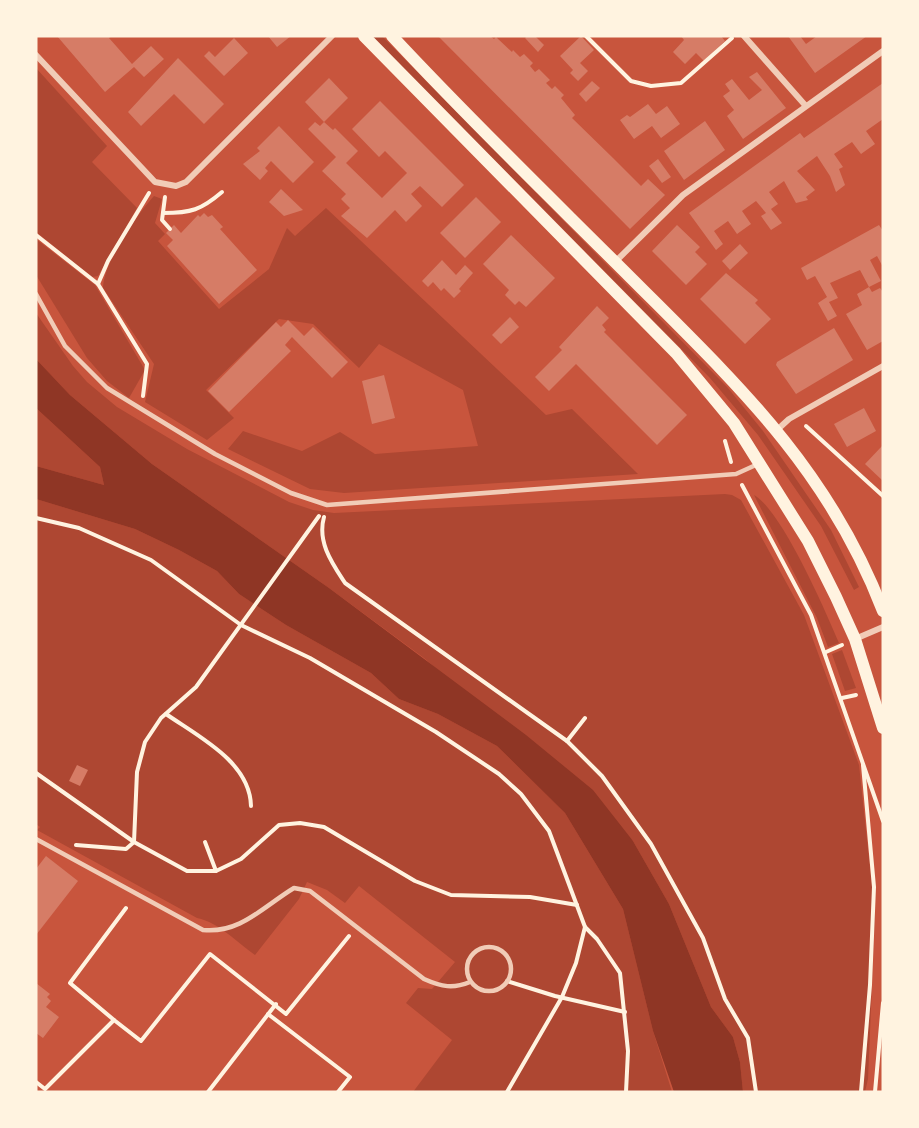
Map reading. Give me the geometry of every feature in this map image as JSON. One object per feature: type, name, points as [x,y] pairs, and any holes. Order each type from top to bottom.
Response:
[{"type":"main road","points":[[364,36],[676,353],[734,423],[808,542],[855,639],[883,728]]},
{"type":"main road","points":[[392,36],[742,389],[813,476],[852,542],[883,610]]},
{"type":"street","points":[[36,55],[155,182],[176,186],[186,182],[332,36]]},
{"type":"street","points":[[744,36],[805,105]]},
{"type":"street","points":[[615,262],[670,206],[805,105],[883,51]]},
{"type":"street","points":[[777,430],[795,415],[883,366]]},
{"type":"street","points":[[855,639],[883,627]]},
{"type":"lane","points":[[36,294],[65,346],[107,388],[215,454],[291,493],[327,505],[736,474],[760,462]]},
{"type":"lane","points":[[36,839],[203,930],[230,929],[294,888],[310,891],[424,979],[440,986],[456,987],[470,981]]},
{"type":"lane","points":[[489,946],[502,951],[508,957],[511,971],[507,981],[494,990],[486,991],[470,981],[467,974],[473,954],[480,948],[489,946]]},
{"type":"path","points":[[586,36],[631,81],[668,86],[681,83],[735,36]]},
{"type":"path","points":[[98,284],[108,261],[155,182]]},
{"type":"path","points":[[163,213],[183,213],[203,208],[222,192]]},
{"type":"path","points":[[165,200],[162,220],[170,229]]},
{"type":"path","points":[[36,235],[98,284],[147,364],[144,383]]},
{"type":"path","points":[[795,415],[883,496]]},
{"type":"path","points":[[736,474],[811,615],[862,755],[883,821]]},
{"type":"path","points":[[74,844],[126,849],[134,842],[140,762],[145,742],[166,714],[196,687],[294,547],[327,505]]},
{"type":"path","points":[[327,505],[320,530],[328,557],[345,583],[567,741],[602,776],[651,844],[703,939],[725,999],[748,1038],[756,1092]]},
{"type":"path","points":[[36,518],[79,528],[151,560],[241,625],[310,658],[436,732],[499,774],[539,814],[549,831],[585,927],[597,939],[620,973],[626,1012],[628,1051],[626,1092]]},
{"type":"path","points":[[166,714],[226,757],[239,771],[250,792],[251,806]]},
{"type":"path","points":[[567,741],[585,718]]},
{"type":"path","points":[[861,1092],[870,985],[874,887],[862,755]]},
{"type":"path","points":[[36,773],[134,842],[187,871],[216,871],[241,859],[279,825],[300,823],[324,827],[415,881],[451,895],[530,897],[578,905]]},
{"type":"path","points":[[205,842],[216,871]]},
{"type":"path","points":[[126,908],[69,983],[141,1041],[210,954],[286,1014],[357,926]]},
{"type":"path","points":[[507,1092],[562,997],[576,963],[585,927]]},
{"type":"path","points":[[507,981],[626,1012]]},
{"type":"path","points":[[875,1092],[883,1003]]},
{"type":"path","points":[[208,1092],[276,1004]]},
{"type":"path","points":[[268,1014],[350,1077],[338,1092]]},
{"type":"path","points":[[36,1082],[47,1090],[114,1020]]},
{"type":"shaded area","points":[[372,36],[382,36],[728,388],[763,431],[831,530],[859,587],[854,590],[821,526],[758,435],[710,378]]},
{"type":"shaded area","points":[[36,68],[107,146],[92,162],[137,208],[98,276],[92,277],[36,232]]},
{"type":"shaded area","points":[[154,196],[162,199],[155,223],[165,234],[158,241],[219,309],[269,269],[287,228],[295,236],[326,208],[546,415],[572,409],[638,474],[344,493],[310,489],[228,449],[243,431],[302,451],[340,432],[375,454],[478,446],[463,390],[379,344],[359,368],[313,324],[279,319],[206,390],[234,418],[207,440],[145,402],[154,364],[103,288],[115,252],[130,227]]},
{"type":"shaded area","points":[[36,239],[95,285],[145,370],[129,398],[107,381],[87,358],[36,275]]},
{"type":"shaded area","points":[[36,313],[73,366],[87,382],[117,407],[187,449],[289,502],[313,510],[334,513],[725,494],[741,500],[804,615],[859,765],[875,914],[868,1079],[865,1092],[743,1092],[740,1062],[733,1037],[711,1007],[669,904],[633,841],[424,658],[329,588],[152,464],[70,395],[36,359]]},
{"type":"shaded area","points":[[36,359],[70,395],[152,464],[329,588],[526,735],[593,790],[633,841],[669,904],[711,1007],[733,1037],[740,1062],[743,1092],[674,1092],[653,1031],[623,909],[565,813],[497,746],[438,714],[399,699],[371,673],[286,625],[239,594],[217,571],[179,550],[135,529],[36,499],[36,466],[104,485],[100,467],[36,408]]},
{"type":"shaded area","points":[[36,408],[100,467],[104,485],[36,466]]},
{"type":"shaded area","points":[[754,495],[777,520],[790,540],[839,643],[828,647],[817,618]]},
{"type":"shaded area","points":[[36,499],[135,529],[179,550],[217,571],[239,594],[286,625],[371,673],[399,699],[438,714],[497,746],[565,813],[623,909],[653,1031],[672,1092],[413,1092],[452,1040],[406,1003],[418,988],[432,989],[455,962],[359,886],[345,903],[327,890],[307,882],[299,899],[255,955],[213,924],[197,918],[37,830],[40,827],[36,824]]},
{"type":"shaded area","points":[[842,650],[856,688],[845,691],[832,654]]},
{"type":"building","points":[[57,36],[112,36],[109,38],[132,64],[151,46],[164,59],[144,77],[134,67],[105,92]]},
{"type":"building","points":[[268,36],[291,36],[277,47]]},
{"type":"building","points":[[438,36],[490,36],[494,39],[496,37],[520,57],[524,54],[533,63],[530,66],[535,72],[539,69],[550,80],[546,83],[552,89],[555,86],[564,95],[561,98],[575,115],[572,118],[641,186],[648,179],[665,195],[630,229]]},
{"type":"building","points":[[535,36],[544,45],[538,52],[525,38]]},
{"type":"building","points":[[581,36],[594,50],[580,63],[588,71],[578,81],[570,73],[573,70],[560,56]]},
{"type":"building","points":[[681,36],[721,36],[725,41],[704,61],[696,53],[685,64],[673,52],[684,40]]},
{"type":"building","points":[[788,36],[800,36],[806,44],[817,36],[867,36],[815,73]]},
{"type":"building","points":[[234,38],[248,53],[224,76],[204,56],[209,51],[215,57]]},
{"type":"building","points":[[178,58],[224,104],[204,124],[174,94],[141,126],[128,112]]},
{"type":"building","points":[[757,72],[786,108],[743,139],[727,116],[734,110],[723,96],[730,91],[725,84],[732,79],[749,100],[762,90],[749,77]]},
{"type":"building","points":[[329,78],[348,98],[324,122],[305,102]]},
{"type":"building","points":[[592,81],[600,88],[586,102],[579,94]]},
{"type":"building","points":[[883,83],[883,119],[866,131],[875,144],[861,154],[852,142],[834,154],[843,167],[839,169],[845,185],[836,192],[830,176],[817,156],[797,171],[815,190],[806,197],[808,200],[796,203],[784,181],[769,192],[778,204],[771,209],[782,223],[771,230],[761,216],[766,213],[756,201],[742,211],[751,224],[737,234],[728,221],[714,231],[723,244],[716,250],[689,213],[800,133],[804,138]]},
{"type":"building","points":[[380,101],[464,185],[442,207],[420,186],[411,194],[422,206],[406,222],[395,210],[367,238],[341,216],[350,208],[341,199],[346,194],[322,171],[336,157],[308,129],[315,122],[320,126],[324,122],[333,130],[335,128],[358,151],[346,163],[382,198],[407,173],[385,151],[379,157],[352,129]]},
{"type":"building","points":[[648,104],[656,114],[667,106],[680,124],[661,138],[652,126],[634,139],[620,120],[627,115],[630,117]]},
{"type":"building","points":[[705,121],[725,150],[684,180],[664,151]]},
{"type":"building","points":[[279,126],[314,162],[293,183],[271,161],[265,168],[268,171],[260,180],[243,164],[260,151],[257,148]]},
{"type":"building","points":[[658,159],[671,177],[662,183],[649,166]]},
{"type":"building","points":[[281,189],[303,210],[284,216],[269,202]]},
{"type":"building","points":[[476,197],[501,222],[465,258],[440,233]]},
{"type":"building","points":[[204,213],[208,217],[212,215],[223,227],[220,229],[257,270],[219,304],[167,246],[173,240],[166,233],[174,225],[181,233],[198,215],[200,217]]},
{"type":"building","points":[[677,225],[700,247],[695,252],[707,264],[686,285],[652,251]]},
{"type":"building","points":[[879,225],[883,231],[883,267],[877,256],[870,260],[881,281],[869,287],[860,270],[830,283],[838,298],[829,302],[837,316],[828,321],[818,303],[827,297],[815,276],[807,280],[801,268]]},
{"type":"building","points":[[511,235],[555,278],[526,307],[519,301],[515,305],[505,295],[509,290],[483,264]]},
{"type":"building","points":[[740,244],[748,253],[730,270],[722,261]]},
{"type":"building","points":[[442,260],[456,275],[465,265],[473,273],[454,298],[444,288],[441,291],[433,282],[428,287],[422,281]]},
{"type":"building","points":[[726,273],[758,300],[755,303],[771,319],[745,344],[700,299]]},
{"type":"building","points":[[869,287],[872,292],[880,288],[883,292],[883,341],[867,350],[846,314],[862,305],[857,294]]},
{"type":"building","points":[[597,306],[609,318],[602,325],[606,330],[604,332],[687,415],[657,445],[576,364],[549,391],[535,377],[562,350],[559,347]]},
{"type":"building","points":[[510,317],[519,327],[501,344],[492,335]]},
{"type":"building","points":[[288,320],[304,336],[313,327],[348,362],[332,378],[292,337],[285,345],[291,351],[229,412],[208,391],[276,322],[281,327]]},
{"type":"building","points":[[834,328],[853,360],[796,394],[776,365],[777,362]]},
{"type":"building","points":[[384,375],[395,418],[372,424],[362,381]]},
{"type":"building","points":[[864,408],[876,431],[847,447],[834,424]]},
{"type":"building","points":[[883,445],[883,481],[865,464]]},
{"type":"building","points":[[77,765],[88,770],[80,786],[69,781]]},
{"type":"building","points":[[46,856],[78,881],[36,935],[36,869]]},
{"type":"building","points":[[36,983],[50,994],[47,997],[51,1001],[46,1007],[59,1017],[43,1038],[36,1033]]}]
